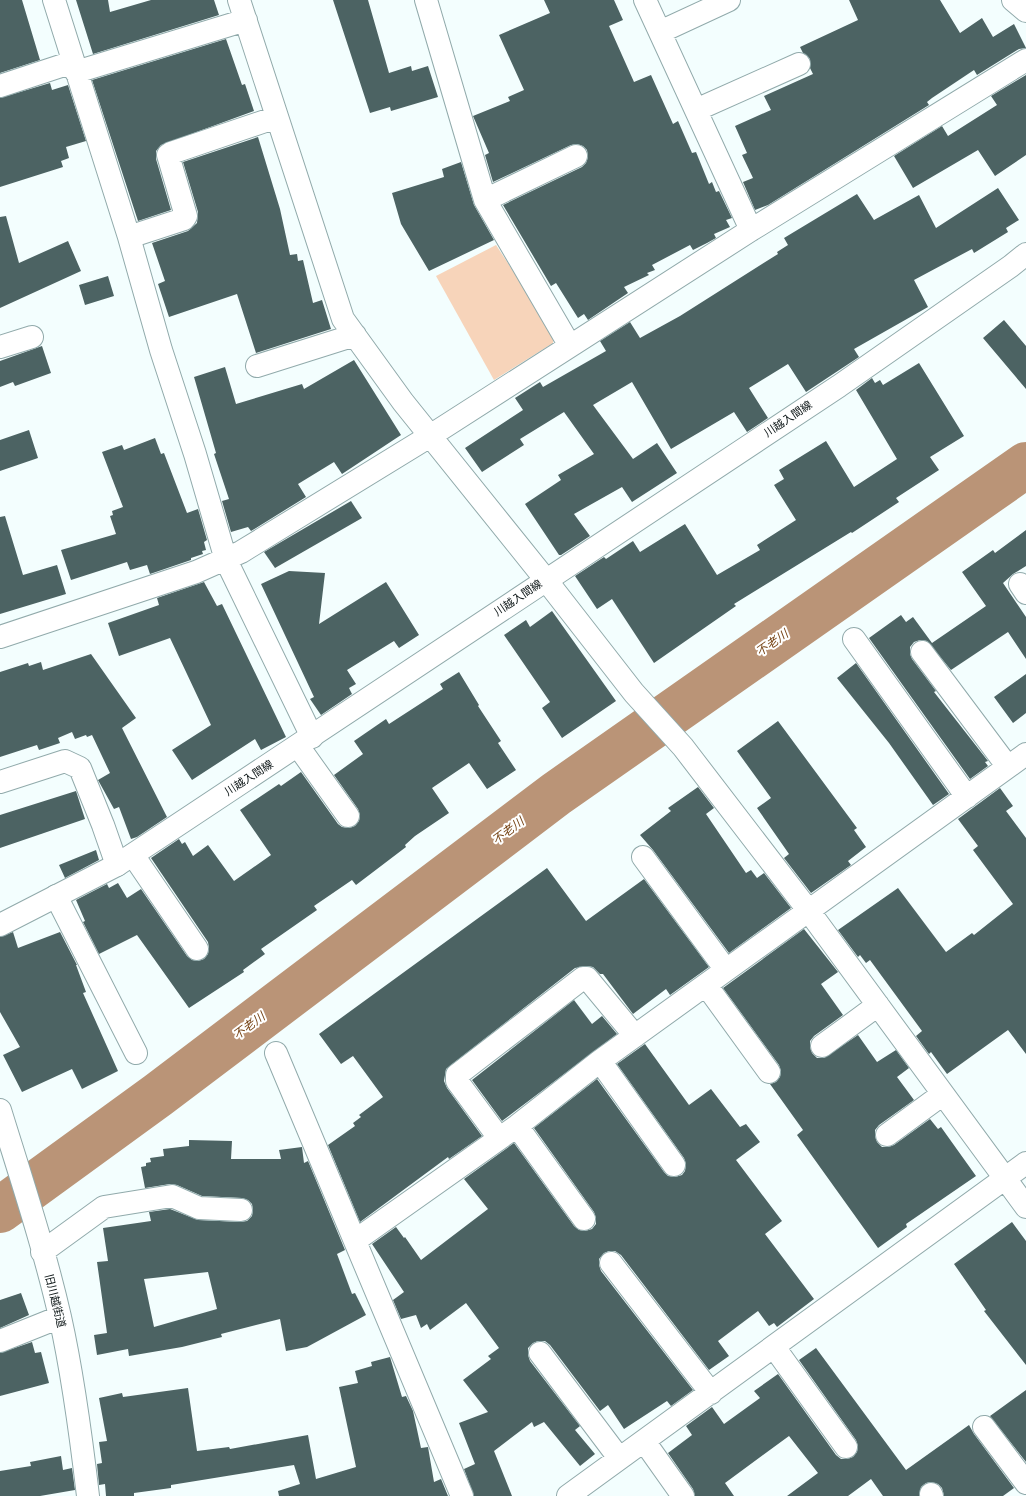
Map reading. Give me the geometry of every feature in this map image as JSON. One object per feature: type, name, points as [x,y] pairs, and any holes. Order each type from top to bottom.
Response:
[{"type":"street","points":[[54,0],[129,237],[161,350],[195,454],[226,560],[305,741],[348,816]]},
{"type":"street","points":[[426,0],[486,200],[570,346]]},
{"type":"street","points":[[645,0],[751,230]]},
{"type":"street","points":[[660,32],[729,0]]},
{"type":"street","points":[[1014,0],[1026,10]]},
{"type":"street","points":[[0,86],[75,67],[242,10],[343,319],[403,402],[430,436],[637,695],[683,747],[808,910],[1026,1207]]},
{"type":"street","points":[[0,637],[196,572],[226,560],[430,436],[751,230],[1026,60]]},
{"type":"street","points":[[696,110],[799,64]]},
{"type":"street","points":[[129,237],[184,219],[186,216],[168,156],[171,153],[277,117]]},
{"type":"street","points":[[486,200],[576,156]]},
{"type":"street","name":"川越入間線","points":[[0,925],[125,860],[839,386],[1026,254]]},
{"type":"street","points":[[257,366],[355,335]]},
{"type":"street","points":[[0,347],[32,337]]},
{"type":"street","points":[[854,639],[967,797]]},
{"type":"street","points":[[922,652],[1008,768]]},
{"type":"street","points":[[356,1240],[517,1126],[600,1061],[1026,754]]},
{"type":"street","points":[[0,782],[65,761],[80,768],[103,825],[125,860],[197,949]]},
{"type":"street","points":[[643,857],[726,970]]},
{"type":"street","points":[[56,896],[136,1053]]},
{"type":"street","points":[[499,1138],[457,1081],[457,1075],[583,978],[587,978],[635,1036]]},
{"type":"street","points":[[706,985],[769,1072]]},
{"type":"street","points":[[822,1046],[878,1005]]},
{"type":"street","points":[[276,1053],[356,1240],[462,1496]]},
{"type":"street","points":[[600,1061],[674,1165]]},
{"type":"street","points":[[887,1135],[943,1094]]},
{"type":"street","name":"旧川越街道","points":[[0,1110],[9,1155],[35,1227],[60,1317],[78,1417],[88,1496]]},
{"type":"street","points":[[517,1126],[584,1219]]},
{"type":"street","points":[[568,1496],[1026,1162]]},
{"type":"street","points":[[42,1252],[104,1207],[172,1196],[199,1208],[241,1210]]},
{"type":"street","points":[[611,1263],[711,1393]]},
{"type":"street","points":[[0,1341],[60,1317]]},
{"type":"street","points":[[774,1347],[846,1447]]},
{"type":"street","points":[[540,1353],[619,1458]]},
{"type":"street","points":[[984,1427],[1026,1483]]},
{"type":"street","points":[[644,1441],[683,1496]]},
{"type":"shaded area","points":[[496,245],[554,333],[553,343],[494,380],[436,276]]},
{"type":"building","points":[[0,0],[22,0],[40,60],[0,73]]},
{"type":"building","points":[[76,0],[108,0],[110,12],[151,0],[214,0],[219,15],[93,54]]},
{"type":"building","points":[[333,0],[368,0],[389,73],[411,66],[412,71],[428,66],[438,97],[391,111],[390,107],[370,113]]},
{"type":"building","points":[[544,0],[614,0],[623,20],[609,26],[634,82],[651,75],[673,124],[678,121],[692,153],[696,152],[709,184],[712,182],[716,192],[719,191],[732,218],[726,220],[730,227],[714,234],[716,238],[693,250],[690,245],[652,265],[655,270],[647,273],[649,275],[624,287],[628,293],[588,320],[584,314],[578,318],[556,283],[551,286],[503,205],[582,167],[586,163],[588,157],[587,150],[583,146],[577,144],[571,145],[493,182],[485,155],[489,153],[473,116],[510,101],[508,97],[524,90],[499,35],[550,13]]},
{"type":"building","points":[[849,0],[940,0],[960,33],[982,18],[993,37],[1014,24],[1026,48],[1019,49],[977,75],[974,70],[932,98],[927,102],[929,105],[768,205],[755,210],[743,182],[753,178],[742,155],[747,153],[735,126],[771,110],[764,96],[813,74],[810,68],[810,59],[803,53],[800,47],[858,20]]},
{"type":"building","points":[[226,39],[242,85],[245,84],[254,111],[161,145],[156,151],[156,159],[171,210],[138,221],[92,80]]},
{"type":"building","points":[[1026,75],[1026,155],[995,176],[978,150],[913,188],[894,156],[942,126],[948,136],[997,105],[991,96]]},
{"type":"building","points":[[50,83],[52,90],[68,85],[86,141],[66,147],[69,158],[61,161],[63,167],[0,187],[0,98]]},
{"type":"building","points":[[258,137],[280,209],[290,255],[297,254],[298,261],[303,260],[313,303],[322,300],[331,329],[256,353],[237,294],[169,317],[158,284],[165,281],[152,243],[188,231],[197,223],[198,212],[183,162]]},
{"type":"building","points":[[461,162],[474,205],[494,240],[429,271],[401,224],[392,193],[444,177],[442,169]]},
{"type":"building","points":[[998,188],[1019,220],[1006,228],[1008,232],[974,253],[972,249],[914,280],[928,307],[854,349],[859,357],[806,392],[788,364],[749,388],[768,418],[747,432],[734,412],[671,449],[632,382],[593,405],[633,459],[657,443],[677,473],[632,502],[622,487],[574,514],[590,536],[561,555],[559,555],[525,504],[561,480],[558,475],[594,454],[564,412],[520,439],[524,445],[482,472],[465,448],[523,410],[515,398],[540,382],[543,387],[606,351],[600,341],[630,322],[640,338],[680,316],[778,254],[777,252],[788,245],[784,238],[857,194],[874,220],[919,195],[936,228]]},
{"type":"building","points":[[6,216],[19,263],[68,241],[81,271],[0,308],[0,217]]},
{"type":"building","points":[[108,276],[114,296],[85,305],[79,285]]},
{"type":"building","points":[[1004,320],[1026,346],[1026,389],[983,338]]},
{"type":"building","points":[[42,346],[51,373],[15,386],[13,382],[0,387],[0,361]]},
{"type":"building","points":[[354,360],[401,435],[342,474],[334,462],[298,484],[306,497],[251,531],[248,527],[231,532],[222,501],[229,499],[214,454],[216,453],[194,377],[225,367],[236,404],[302,384],[304,389]]},
{"type":"building","points":[[919,363],[964,436],[930,457],[939,470],[896,498],[899,502],[852,533],[851,532],[734,604],[736,606],[654,663],[612,599],[597,609],[575,576],[604,557],[606,559],[633,541],[640,552],[685,524],[717,575],[760,550],[757,545],[796,520],[774,485],[784,479],[779,470],[826,441],[854,487],[897,459],[856,390],[872,378],[875,383],[880,380],[883,385]]},
{"type":"building","points":[[29,430],[38,458],[0,471],[0,440]]},
{"type":"building","points":[[155,438],[161,454],[164,453],[187,513],[198,509],[207,540],[204,542],[206,550],[202,551],[203,554],[191,558],[191,560],[150,574],[147,565],[130,570],[127,562],[71,580],[61,550],[116,534],[110,516],[113,515],[112,511],[123,507],[102,452],[122,445],[124,450]]},
{"type":"building","points":[[351,501],[362,518],[275,568],[264,552]]},
{"type":"building","points":[[5,516],[23,575],[57,565],[66,594],[0,614],[0,517]]},
{"type":"building","points":[[1026,530],[1026,566],[1013,574],[1003,583],[1026,617],[1026,659],[1008,632],[951,670],[927,641],[920,640],[914,642],[910,647],[912,659],[936,691],[934,692],[988,761],[985,762],[988,766],[970,779],[869,638],[901,615],[906,622],[913,617],[932,643],[986,606],[962,572],[993,550],[995,553]]},
{"type":"building","points":[[289,571],[325,573],[319,624],[386,582],[419,635],[399,648],[394,641],[347,670],[356,684],[349,688],[352,694],[321,715],[310,699],[314,697],[261,584]]},
{"type":"building","points":[[204,582],[217,606],[222,604],[286,737],[261,750],[255,739],[192,780],[172,750],[211,725],[170,638],[119,656],[108,623],[159,605],[157,598]]},
{"type":"building","points":[[552,611],[616,701],[562,738],[542,708],[550,702],[504,635],[526,620],[530,627]]},
{"type":"building","points":[[91,654],[136,718],[122,728],[167,817],[137,837],[131,839],[119,807],[114,809],[98,780],[110,773],[92,735],[87,737],[86,735],[75,739],[72,732],[58,738],[60,743],[39,750],[37,745],[0,757],[0,672],[28,663],[29,666],[41,662],[43,670]]},
{"type":"building","points":[[856,663],[949,794],[933,805],[889,743],[837,678]]},
{"type":"building","points":[[459,672],[479,705],[478,706],[501,741],[498,743],[516,770],[487,789],[469,763],[432,788],[449,813],[415,836],[405,845],[406,847],[356,885],[352,880],[314,906],[317,910],[261,949],[265,954],[243,970],[244,972],[189,1008],[137,935],[99,954],[83,922],[85,921],[76,900],[107,884],[109,888],[118,883],[127,898],[141,889],[187,956],[192,960],[198,961],[204,959],[208,954],[208,942],[151,858],[179,839],[182,844],[185,842],[193,856],[208,845],[234,881],[271,855],[240,810],[279,784],[281,786],[301,772],[338,824],[342,827],[349,828],[355,826],[359,821],[360,815],[358,809],[334,775],[363,754],[354,741],[386,719],[389,724],[443,689],[440,684]]},
{"type":"building","points":[[1026,674],[1026,713],[1013,723],[994,697]]},
{"type":"building","points":[[778,721],[857,828],[854,830],[866,847],[848,861],[851,865],[811,893],[784,858],[789,854],[757,808],[771,798],[737,751]]},
{"type":"building","points":[[698,787],[714,808],[706,814],[746,873],[751,870],[757,878],[764,873],[791,908],[729,953],[653,850],[640,835],[671,811],[668,808]]},
{"type":"building","points":[[1000,788],[1013,806],[1006,811],[1026,838],[1026,1054],[1008,1030],[947,1074],[931,1052],[929,1054],[916,1036],[922,1031],[870,960],[866,963],[860,955],[858,957],[838,930],[898,888],[946,952],[972,933],[974,935],[1013,904],[973,850],[978,846],[958,819]]},
{"type":"building","points":[[76,791],[85,819],[0,848],[0,815]]},
{"type":"building","points":[[96,850],[99,860],[65,878],[59,865]]},
{"type":"building","points":[[547,868],[586,921],[644,879],[709,967],[670,995],[666,989],[633,1014],[603,974],[600,974],[593,967],[587,966],[575,968],[446,1069],[444,1081],[447,1088],[482,1136],[449,1159],[448,1157],[360,1222],[328,1145],[355,1126],[353,1123],[361,1117],[359,1115],[383,1097],[353,1056],[341,1064],[319,1034]]},
{"type":"building","points":[[804,929],[838,972],[821,984],[843,1015],[814,1036],[810,1041],[812,1053],[817,1058],[824,1058],[858,1035],[877,1062],[896,1050],[909,1068],[897,1077],[914,1100],[879,1125],[875,1130],[877,1142],[882,1147],[894,1145],[930,1119],[938,1129],[941,1127],[976,1176],[906,1224],[907,1227],[878,1248],[797,1135],[803,1130],[770,1084],[776,1082],[780,1077],[781,1071],[779,1065],[723,988]]},
{"type":"building","points":[[13,932],[18,948],[60,932],[77,965],[86,992],[83,993],[118,1071],[82,1089],[72,1069],[22,1092],[3,1055],[20,1047],[0,1012],[0,937]]},
{"type":"building","points":[[574,1000],[592,1024],[602,1016],[617,1034],[502,1121],[472,1080]]},
{"type":"building","points":[[645,1044],[689,1105],[711,1089],[740,1127],[746,1124],[760,1142],[736,1160],[782,1221],[765,1234],[814,1299],[777,1327],[774,1323],[769,1326],[758,1311],[718,1341],[729,1356],[709,1370],[621,1255],[615,1251],[604,1253],[599,1259],[601,1271],[693,1390],[671,1406],[667,1401],[624,1429],[608,1405],[600,1411],[550,1345],[545,1341],[533,1343],[528,1348],[530,1361],[580,1426],[575,1430],[595,1454],[580,1466],[544,1422],[534,1427],[532,1422],[494,1451],[512,1496],[474,1496],[464,1469],[475,1464],[459,1423],[488,1412],[463,1380],[491,1359],[488,1356],[499,1348],[466,1303],[430,1330],[427,1324],[421,1328],[416,1315],[401,1319],[393,1300],[404,1292],[372,1244],[396,1227],[421,1260],[488,1209],[464,1179],[514,1143],[574,1226],[579,1230],[585,1231],[592,1229],[596,1224],[594,1212],[534,1128],[597,1079],[664,1172],[668,1176],[675,1177],[682,1175],[685,1171],[686,1164],[684,1158],[617,1064]]},
{"type":"building","points":[[189,1140],[232,1141],[231,1159],[281,1159],[279,1150],[302,1147],[304,1163],[308,1161],[345,1250],[337,1254],[352,1294],[355,1293],[366,1315],[307,1347],[286,1351],[280,1319],[221,1334],[222,1337],[182,1347],[129,1356],[128,1349],[97,1355],[94,1335],[107,1333],[97,1262],[108,1261],[103,1228],[151,1221],[149,1212],[170,1209],[198,1220],[240,1222],[247,1221],[252,1216],[252,1204],[248,1200],[242,1198],[202,1196],[177,1185],[170,1184],[145,1188],[141,1167],[146,1166],[146,1163],[151,1162],[150,1158],[164,1156],[163,1149],[189,1146]],"holes":[[[208,1272],[217,1309],[154,1327],[144,1279]]]},
{"type":"building","points":[[1012,1222],[1026,1241],[1026,1365],[984,1311],[986,1310],[954,1264]]},
{"type":"building","points":[[21,1293],[29,1315],[0,1328],[0,1300]]},
{"type":"building","points":[[32,1342],[35,1353],[41,1352],[49,1383],[0,1396],[0,1353]]},
{"type":"building","points":[[816,1348],[906,1470],[969,1425],[1014,1488],[1003,1496],[944,1496],[942,1488],[938,1484],[931,1482],[926,1483],[921,1487],[919,1496],[883,1496],[871,1479],[848,1496],[787,1496],[818,1473],[789,1436],[725,1483],[734,1496],[695,1496],[693,1489],[668,1453],[692,1435],[686,1426],[712,1407],[724,1424],[760,1398],[754,1391],[778,1374],[836,1455],[841,1459],[853,1457],[857,1452],[858,1446],[856,1440],[799,1360]]},
{"type":"building","points":[[390,1357],[402,1397],[406,1396],[413,1411],[421,1448],[428,1447],[434,1482],[441,1479],[448,1496],[279,1496],[278,1491],[300,1484],[294,1465],[171,1485],[171,1488],[134,1493],[134,1496],[106,1496],[105,1484],[99,1485],[97,1464],[102,1463],[99,1442],[107,1441],[99,1398],[122,1393],[123,1397],[188,1388],[197,1451],[229,1447],[230,1449],[308,1435],[316,1479],[356,1467],[339,1387],[358,1383],[355,1371],[372,1366],[371,1362]]},
{"type":"building","points":[[1026,1390],[1026,1462],[990,1416]]},
{"type":"building","points":[[61,1456],[63,1470],[72,1468],[75,1490],[40,1496],[0,1496],[0,1471],[31,1466],[30,1462]]},
{"type":"waterway","name":"不老川","points":[[0,1210],[158,1095],[556,794],[1026,465]]}]
